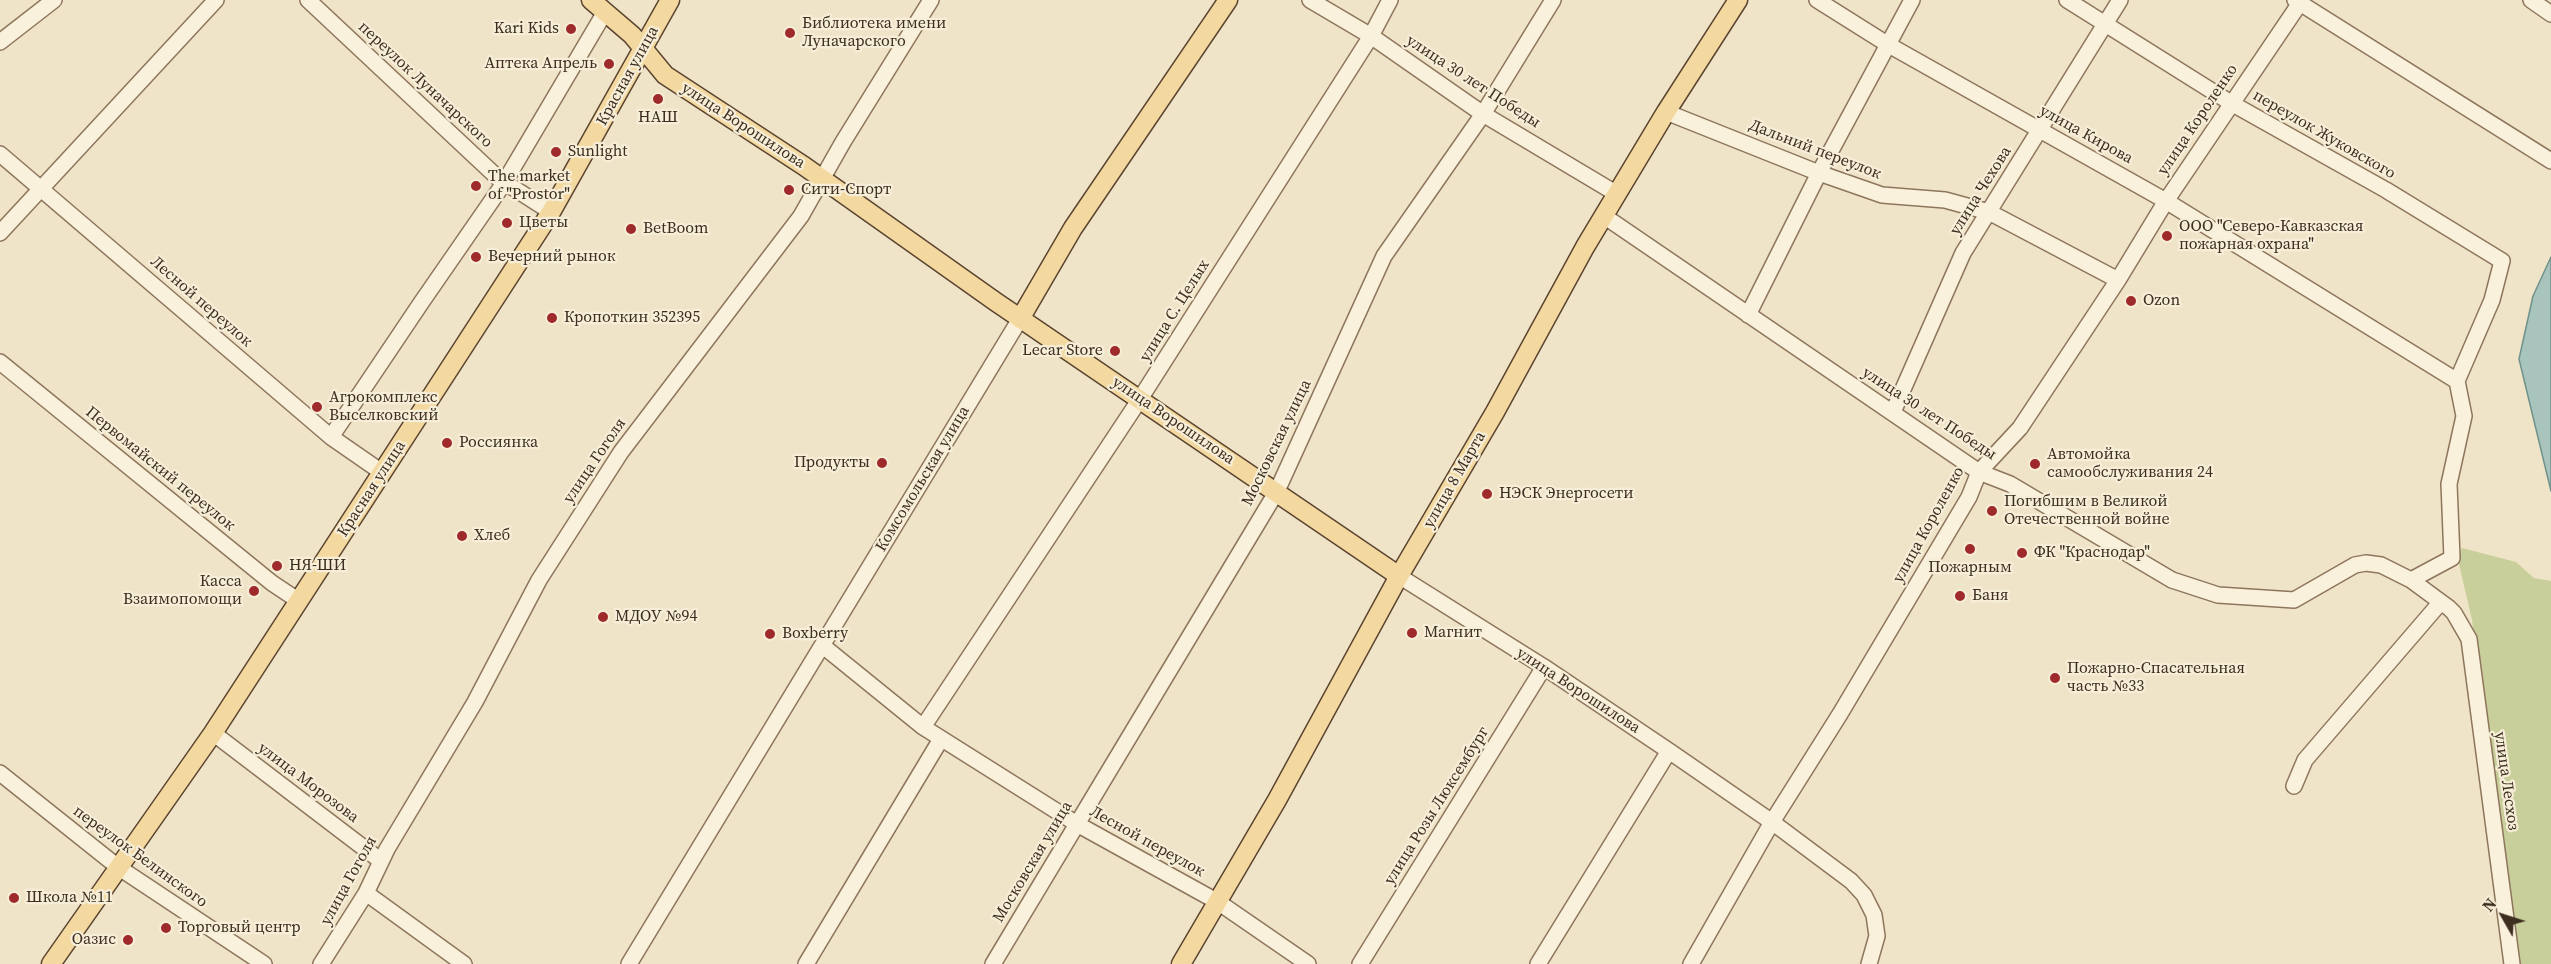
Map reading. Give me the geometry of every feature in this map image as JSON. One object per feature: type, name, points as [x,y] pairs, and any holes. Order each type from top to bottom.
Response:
[{"type":"main road","name":"улица Ворошилова","points":[[591,0],[644,49],[665,75],[822,179],[1020,319],[1277,491],[1399,576]]},
{"type":"main road","name":"Красная улица","points":[[51,964],[213,733],[551,212],[670,0]]},
{"type":"main road","name":"Комсомольская улица","points":[[1020,319],[1073,228],[1228,0]]},
{"type":"main road","name":"улица 8 Марта","points":[[1181,964],[1277,800],[1399,576],[1495,412],[1604,216],[1666,112],[1738,0]]},
{"type":"street","points":[[0,42],[54,0]]},
{"type":"street","points":[[0,233],[216,0]]},
{"type":"street","name":"переулок Луначарского","points":[[309,0],[504,183],[551,212]]},
{"type":"street","name":"улица Гоголя","points":[[321,964],[366,893],[381,861],[475,702],[539,579],[621,452],[801,216],[931,0]]},
{"type":"street","name":"улица 30 лет Победы","points":[[1310,0],[1371,36],[1483,114],[1617,194]]},
{"type":"street","name":"улица С. Целых","points":[[923,727],[1140,399],[1371,36],[1390,0]]},
{"type":"street","name":"Московская улица","points":[[993,964],[1277,491],[1384,256],[1483,114],[1553,0]]},
{"type":"street","name":"улица Кирова","points":[[1817,0],[1887,44],[2166,201],[2457,381]]},
{"type":"street","points":[[1748,315],[1887,44],[1912,0]]},
{"type":"street","name":"переулок Жуковского","points":[[2067,0],[2231,103],[2386,190],[2502,261],[2492,300],[2457,381]]},
{"type":"street","name":"улица Чехова","points":[[1893,412],[1963,253],[2120,0]]},
{"type":"street","points":[[2531,0],[2551,14]]},
{"type":"street","points":[[2299,1],[2550,162]]},
{"type":"street","name":"улица Короленко","points":[[1691,964],[1772,822],[1840,714],[1969,497],[1979,472],[2020,428],[2118,280],[2166,201],[2299,1]]},
{"type":"street","points":[[331,437],[504,183],[605,12]]},
{"type":"street","name":"Дальний переулок","points":[[1666,112],[1882,195],[1945,200],[1989,212],[2118,280]]},
{"type":"street","name":"Лесной переулок","points":[[0,154],[331,437],[383,473]]},
{"type":"street","name":"улица 30 лет Победы","points":[[1604,216],[1979,472],[2010,484],[2172,580],[2218,595],[2294,600],[2355,565],[2366,563],[2381,565],[2411,580],[2444,606]]},
{"type":"street","name":"Комсомольская улица","points":[[629,964],[1020,319]]},
{"type":"street","name":"Первомайский переулок","points":[[0,362],[265,577],[299,601]]},
{"type":"street","points":[[2411,580],[2452,558],[2449,484],[2464,416],[2457,381]]},
{"type":"street","name":"улица Ворошилова","points":[[1399,576],[1669,751],[1772,822],[1851,881],[1864,895],[1874,915],[1877,936],[1869,964]]},
{"type":"street","points":[[2294,786],[2306,760],[2444,606]]},
{"type":"street","name":"улица Лесхоз","points":[[2444,606],[2454,613],[2469,639],[2512,964]]},
{"type":"street","name":"Лесной переулок","points":[[823,646],[923,727],[1077,824],[1218,902],[1308,964]]},
{"type":"street","name":"улица Розы Люксембург","points":[[1360,964],[1544,668]]},
{"type":"street","name":"улица Морозова","points":[[213,733],[381,861]]},
{"type":"street","points":[[806,964],[941,738]]},
{"type":"street","points":[[1538,964],[1669,751]]},
{"type":"street","name":"переулок Белинского","points":[[0,773],[118,867],[264,964]]},
{"type":"street","points":[[366,893],[464,964]]},
{"type":"green space","points":[[2462,548],[2516,562],[2534,578],[2551,581],[2551,964],[2519,964],[2472,620],[2458,560]]},
{"type":"water","points":[[2551,257],[2551,491],[2519,359],[2533,296]]},
{"type":"place","name":"Kari Kids","points":[[571,29]]},
{"type":"place","name":"Библиотека имени Луначарского","points":[[790,33]]},
{"type":"place","name":"Аптека Апрель","points":[[609,64]]},
{"type":"place","name":"НАШ","points":[[658,99]]},
{"type":"place","name":"Sunlight","points":[[556,152]]},
{"type":"place","name":"The market of \"Prostor\"","points":[[476,186]]},
{"type":"place","name":"Сити-Спорт","points":[[789,190]]},
{"type":"place","name":"Цветы","points":[[507,223]]},
{"type":"place","name":"BetBoom","points":[[631,229]]},
{"type":"place","name":"ООО \"Северо-Кавказская пожарная охрана\"","points":[[2167,236]]},
{"type":"place","name":"Вечерний рынок","points":[[476,257]]},
{"type":"place","name":"Ozon","points":[[2131,301]]},
{"type":"place","name":"Кропоткин 352395","points":[[552,318]]},
{"type":"place","name":"Lecar Store","points":[[1115,351]]},
{"type":"place","name":"Агрокомплекс Выселковский","points":[[317,407]]},
{"type":"place","name":"Россиянка","points":[[447,443]]},
{"type":"place","name":"Продукты","points":[[882,463]]},
{"type":"place","name":"Автомойка самообслуживания 24","points":[[2035,464]]},
{"type":"place","name":"НЭСК Энергосети","points":[[1487,494]]},
{"type":"place","name":"Погибшим в Великой Отечественной войне","points":[[1992,511]]},
{"type":"place","name":"Хлеб","points":[[462,536]]},
{"type":"place","name":"Пожарным","points":[[1970,549]]},
{"type":"place","name":"ФК \"Краснодар\"","points":[[2022,553]]},
{"type":"place","name":"НЯ-ШИ","points":[[277,566]]},
{"type":"place","name":"Касса Взаимопомощи","points":[[254,591]]},
{"type":"place","name":"Баня","points":[[1960,596]]},
{"type":"place","name":"МДОУ №94","points":[[603,617]]},
{"type":"place","name":"Магнит","points":[[1412,633]]},
{"type":"place","name":"Boxberry","points":[[770,634]]},
{"type":"place","name":"Пожарно-Спасательная часть №33","points":[[2055,678]]},
{"type":"place","name":"Школа №11","points":[[14,898]]},
{"type":"place","name":"Торговый центр","points":[[166,928]]},
{"type":"place","name":"Оазис","points":[[128,940]]}]
